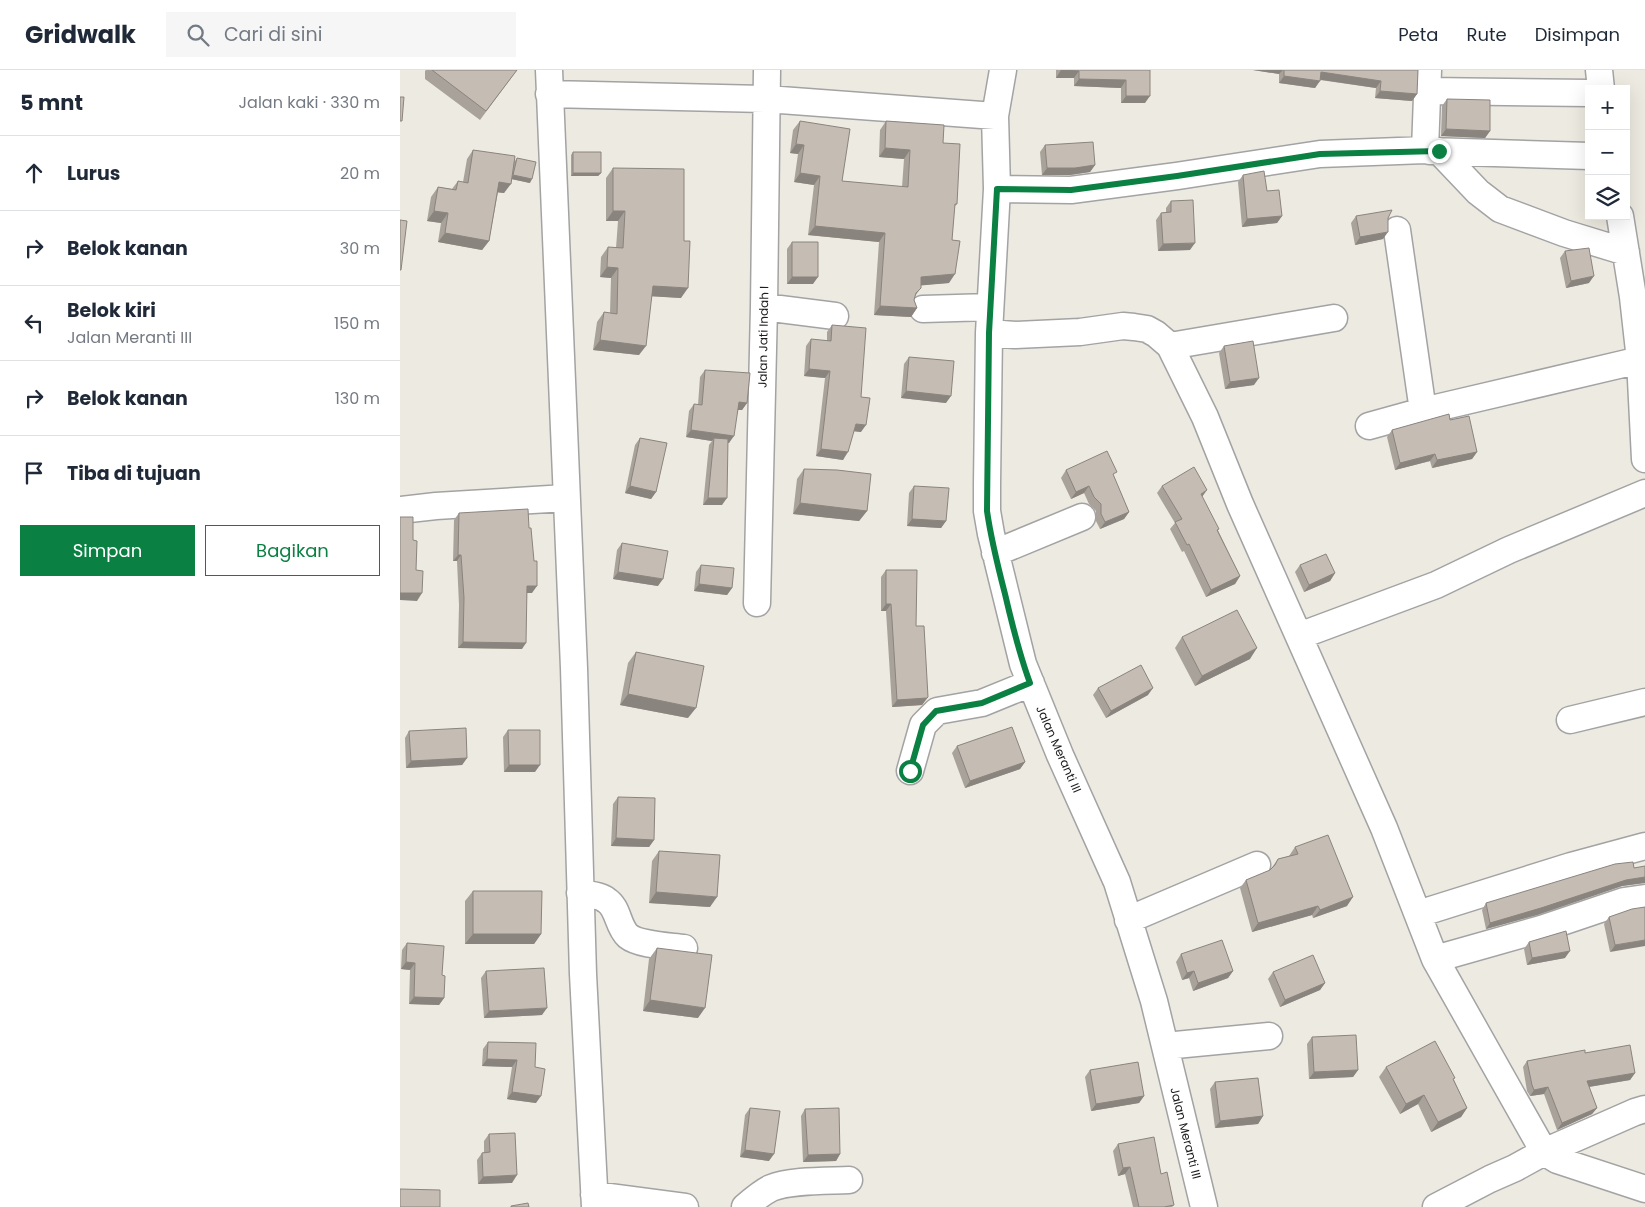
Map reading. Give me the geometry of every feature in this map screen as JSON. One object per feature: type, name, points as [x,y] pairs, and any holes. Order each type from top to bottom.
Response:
[{"type":"street","name":"Jalan Jati Indah I","points":[[756,603],[764,307],[767,70]]},
{"type":"street","name":"Jalan Meranti III","points":[[1003,70],[995,116],[997,189],[989,333],[987,511],[995,553],[1023,664],[1060,755],[1117,882],[1154,1001],[1204,1207]]},
{"type":"street","points":[[1599,70],[1601,85]]},
{"type":"street","points":[[1585,93],[1428,81],[1432,151],[1500,209],[1564,233],[1626,252]]},
{"type":"street","points":[[685,1207],[595,1201],[588,1092],[574,668],[549,82],[995,116]]},
{"type":"street","points":[[997,189],[1071,190],[1320,154],[1432,151],[1585,156]]},
{"type":"street","points":[[1621,220],[1640,360],[1645,459]]},
{"type":"street","points":[[1397,230],[1423,411]]},
{"type":"street","points":[[764,307],[836,316]]},
{"type":"street","points":[[923,309],[990,307]]},
{"type":"street","points":[[1170,346],[1334,318]]},
{"type":"street","points":[[989,333],[1015,335],[1080,332],[1123,326],[1147,329],[1170,346],[1205,417],[1240,504],[1384,828],[1435,959],[1544,1152],[1557,1160],[1645,1189]]},
{"type":"street","points":[[1368,426],[1423,411],[1640,360]]},
{"type":"street","points":[[1299,636],[1436,585],[1509,550],[1645,493]]},
{"type":"street","points":[[400,510],[566,498]]},
{"type":"street","points":[[995,553],[1082,516]]},
{"type":"street","points":[[910,771],[923,725],[936,711],[982,703],[1030,683]]},
{"type":"street","points":[[1570,720],[1645,702]]},
{"type":"street","points":[[1418,914],[1571,866],[1645,846]]},
{"type":"street","points":[[1128,920],[1257,865]]},
{"type":"street","points":[[580,893],[606,899],[612,905],[622,930],[629,937],[638,941],[684,948]]},
{"type":"street","points":[[1435,959],[1541,929],[1624,901],[1645,898]]},
{"type":"street","points":[[1165,1046],[1269,1036]]},
{"type":"street","points":[[1436,1207],[1544,1152],[1645,1109]]},
{"type":"street","points":[[745,1207],[759,1195],[772,1188],[786,1184],[849,1180]]},
{"type":"building","points":[[432,70],[517,70],[486,111]]},
{"type":"building","points":[[1061,70],[1150,70],[1150,96],[1126,96],[1126,80],[1079,79],[1079,71]]},
{"type":"building","points":[[1284,70],[1418,70],[1417,94],[1380,91],[1381,81],[1321,72],[1320,81],[1284,76]]},
{"type":"building","points":[[400,97],[404,97],[402,121],[400,121]]},
{"type":"building","points":[[1447,99],[1490,100],[1490,131],[1446,129]]},
{"type":"building","points":[[800,121],[850,129],[842,181],[908,187],[910,150],[885,148],[886,121],[944,125],[943,143],[960,144],[957,204],[955,204],[952,240],[960,241],[955,274],[921,277],[921,288],[916,293],[914,300],[917,308],[880,306],[885,233],[815,226],[820,176],[800,173],[804,145],[796,144]]},
{"type":"building","points":[[1093,142],[1095,165],[1075,168],[1047,168],[1045,145]]},
{"type":"building","points":[[473,150],[515,156],[511,184],[499,182],[489,241],[445,233],[448,213],[434,211],[438,187],[456,190],[458,181],[468,183]]},
{"type":"building","points":[[573,152],[601,152],[601,173],[573,173]]},
{"type":"building","points":[[517,158],[536,162],[532,179],[513,175]]},
{"type":"building","points":[[613,168],[684,169],[684,241],[690,241],[688,288],[653,286],[646,346],[600,340],[604,312],[617,314],[618,268],[607,267],[608,247],[623,248],[625,211],[613,211]]},
{"type":"building","points":[[1264,171],[1267,191],[1279,190],[1282,216],[1247,219],[1243,175]]},
{"type":"building","points":[[1193,200],[1195,243],[1163,244],[1161,213],[1171,212],[1171,201]]},
{"type":"building","points":[[1392,210],[1388,218],[1388,232],[1360,237],[1356,216]]},
{"type":"building","points":[[400,220],[407,221],[401,270],[400,270]]},
{"type":"building","points":[[792,242],[818,242],[818,277],[792,277]]},
{"type":"building","points":[[1589,248],[1594,276],[1571,281],[1565,251]]},
{"type":"building","points":[[832,325],[866,328],[861,397],[870,398],[866,425],[856,424],[848,452],[821,449],[830,371],[809,369],[811,339],[831,341]]},
{"type":"building","points":[[1253,341],[1259,378],[1230,382],[1224,346]]},
{"type":"building","points":[[909,357],[954,361],[951,396],[906,391]]},
{"type":"building","points":[[705,370],[750,373],[747,403],[739,402],[734,436],[691,430],[694,404],[702,405]]},
{"type":"building","points":[[1449,414],[1450,420],[1469,416],[1477,452],[1437,460],[1435,454],[1400,463],[1392,430]]},
{"type":"building","points":[[640,438],[667,443],[656,492],[630,486]]},
{"type":"building","points":[[714,438],[728,439],[727,498],[708,498]]},
{"type":"building","points":[[1107,451],[1117,472],[1113,474],[1129,512],[1105,522],[1101,514],[1101,504],[1094,497],[1089,486],[1076,492],[1066,470]]},
{"type":"building","points":[[1194,467],[1207,490],[1201,494],[1240,576],[1211,590],[1189,544],[1187,545],[1175,522],[1182,519],[1162,486]]},
{"type":"building","points":[[804,469],[871,474],[867,511],[800,503]]},
{"type":"building","points":[[914,486],[949,488],[946,521],[912,519]]},
{"type":"building","points":[[528,509],[534,561],[537,561],[537,586],[527,586],[526,643],[463,642],[464,598],[461,555],[458,555],[459,513]]},
{"type":"building","points":[[400,517],[413,517],[413,540],[417,541],[416,570],[423,571],[422,593],[400,593]]},
{"type":"building","points":[[622,543],[668,551],[663,579],[618,572]]},
{"type":"building","points":[[1326,554],[1335,573],[1309,585],[1300,565]]},
{"type":"building","points":[[701,565],[734,568],[732,588],[699,584]]},
{"type":"building","points":[[886,570],[917,570],[916,626],[924,626],[927,698],[897,700],[891,604],[886,604]]},
{"type":"building","points":[[1237,610],[1257,648],[1202,676],[1182,637]]},
{"type":"building","points":[[636,652],[704,666],[696,708],[628,694]]},
{"type":"building","points":[[1141,665],[1153,688],[1111,711],[1098,688]]},
{"type":"building","points":[[1012,727],[1025,762],[970,781],[957,746]]},
{"type":"building","points":[[466,728],[467,758],[411,761],[409,731]]},
{"type":"building","points":[[508,730],[540,730],[540,765],[509,765]]},
{"type":"building","points":[[618,797],[655,798],[654,840],[616,838]]},
{"type":"building","points":[[1328,835],[1353,897],[1320,910],[1318,906],[1258,923],[1246,880],[1270,870],[1278,859],[1298,854],[1295,847]]},
{"type":"building","points":[[659,851],[720,855],[717,897],[656,892]]},
{"type":"building","points":[[1633,862],[1634,868],[1645,866],[1645,877],[1626,880],[1490,923],[1486,903],[1615,864]]},
{"type":"building","points":[[473,891],[542,891],[541,934],[473,934]]},
{"type":"building","points":[[1645,907],[1645,940],[1615,945],[1609,917],[1632,909]]},
{"type":"building","points":[[1566,931],[1570,951],[1532,958],[1529,942]]},
{"type":"building","points":[[1222,940],[1233,971],[1198,983],[1194,971],[1187,973],[1181,954]]},
{"type":"building","points":[[407,943],[444,946],[442,975],[445,976],[444,998],[414,997],[415,963],[406,962]]},
{"type":"building","points":[[657,948],[712,955],[705,1008],[650,1000]]},
{"type":"building","points":[[1313,955],[1325,983],[1285,1000],[1273,972]]},
{"type":"building","points":[[544,968],[547,1008],[489,1011],[486,971]]},
{"type":"building","points":[[1356,1035],[1358,1070],[1314,1072],[1312,1037]]},
{"type":"building","points":[[1435,1041],[1455,1078],[1453,1079],[1467,1108],[1438,1122],[1424,1095],[1406,1104],[1386,1067]]},
{"type":"building","points":[[488,1042],[536,1043],[535,1067],[545,1069],[541,1096],[512,1092],[517,1060],[487,1059]]},
{"type":"building","points":[[1630,1045],[1635,1073],[1587,1081],[1597,1108],[1562,1123],[1548,1087],[1534,1090],[1527,1061],[1585,1050],[1585,1053]]},
{"type":"building","points":[[1138,1062],[1144,1096],[1096,1104],[1090,1070]]},
{"type":"building","points":[[1258,1078],[1263,1116],[1220,1121],[1215,1082]]},
{"type":"building","points":[[750,1108],[780,1111],[774,1154],[745,1150]]},
{"type":"building","points":[[839,1108],[840,1154],[808,1155],[805,1109]]},
{"type":"building","points":[[515,1133],[517,1175],[483,1177],[482,1153],[490,1152],[489,1134]]},
{"type":"building","points":[[1154,1137],[1161,1174],[1167,1172],[1174,1205],[1139,1207],[1130,1167],[1123,1168],[1118,1144]]},
{"type":"building","points":[[400,1189],[440,1190],[440,1207],[400,1207]]},
{"type":"building","points":[[528,1203],[529,1207],[511,1207],[511,1206]]},
{"type":"route","points":[[910,771],[923,725],[936,711],[982,703],[1030,683],[1011,621],[990,534],[987,511],[989,333],[997,189],[1071,190],[1320,154],[1439,151]]}]
